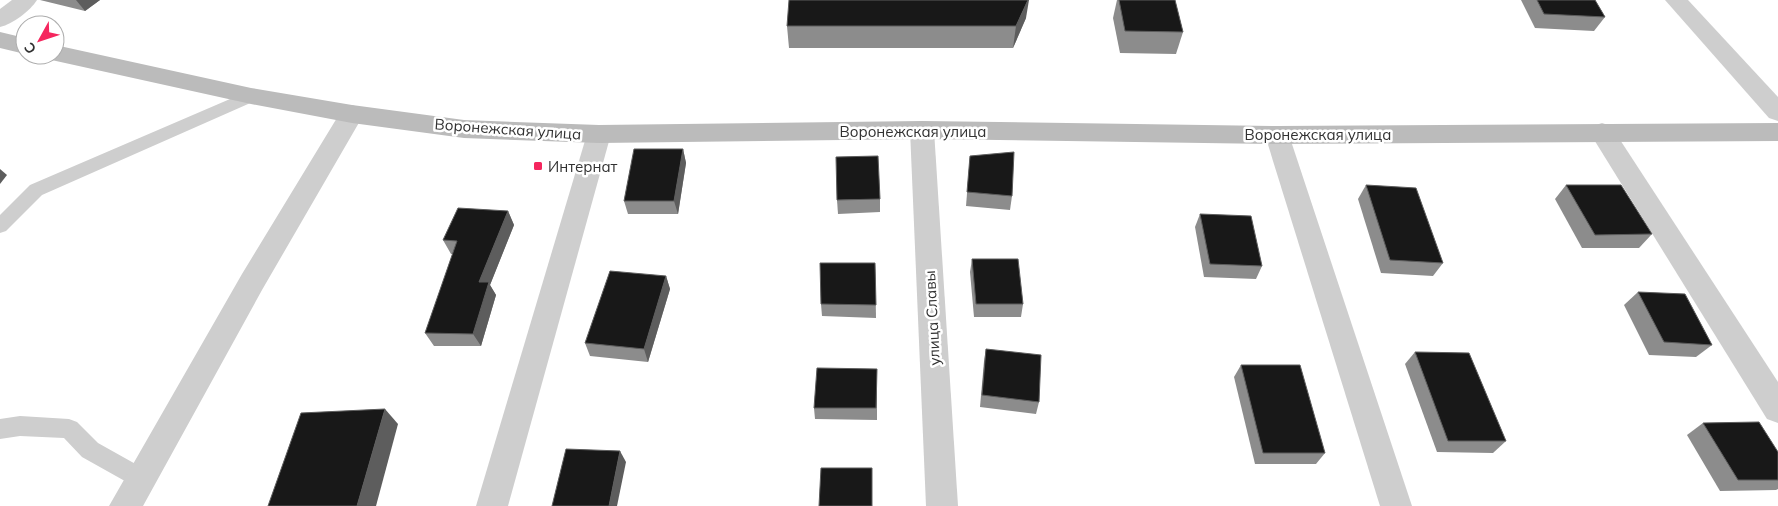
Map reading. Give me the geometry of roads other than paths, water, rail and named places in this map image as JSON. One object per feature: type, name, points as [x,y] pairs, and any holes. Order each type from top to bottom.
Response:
[{"type":"street","points":[[0,20],[26,0]]},
{"type":"street","points":[[1676,0],[1778,112]]},
{"type":"street","points":[[0,40],[15,44]]},
{"type":"street","name":"Воронежская улица","points":[[65,55],[251,96],[352,114],[464,129],[599,134],[922,130],[1277,135],[1778,132]]},
{"type":"street","points":[[128,498],[252,282],[352,114]]},
{"type":"street","name":"улица Славы","points":[[922,130],[942,506]]},
{"type":"street","points":[[1602,132],[1778,409]]},
{"type":"street","points":[[492,506],[599,134]]},
{"type":"street","points":[[1277,135],[1396,506]]},
{"type":"lane","points":[[0,226],[36,190],[251,96]]},
{"type":"lane","points":[[0,429],[20,426],[69,429],[90,450],[128,498]]},
{"type":"place","name":"Интернат","points":[[538,166]]}]
